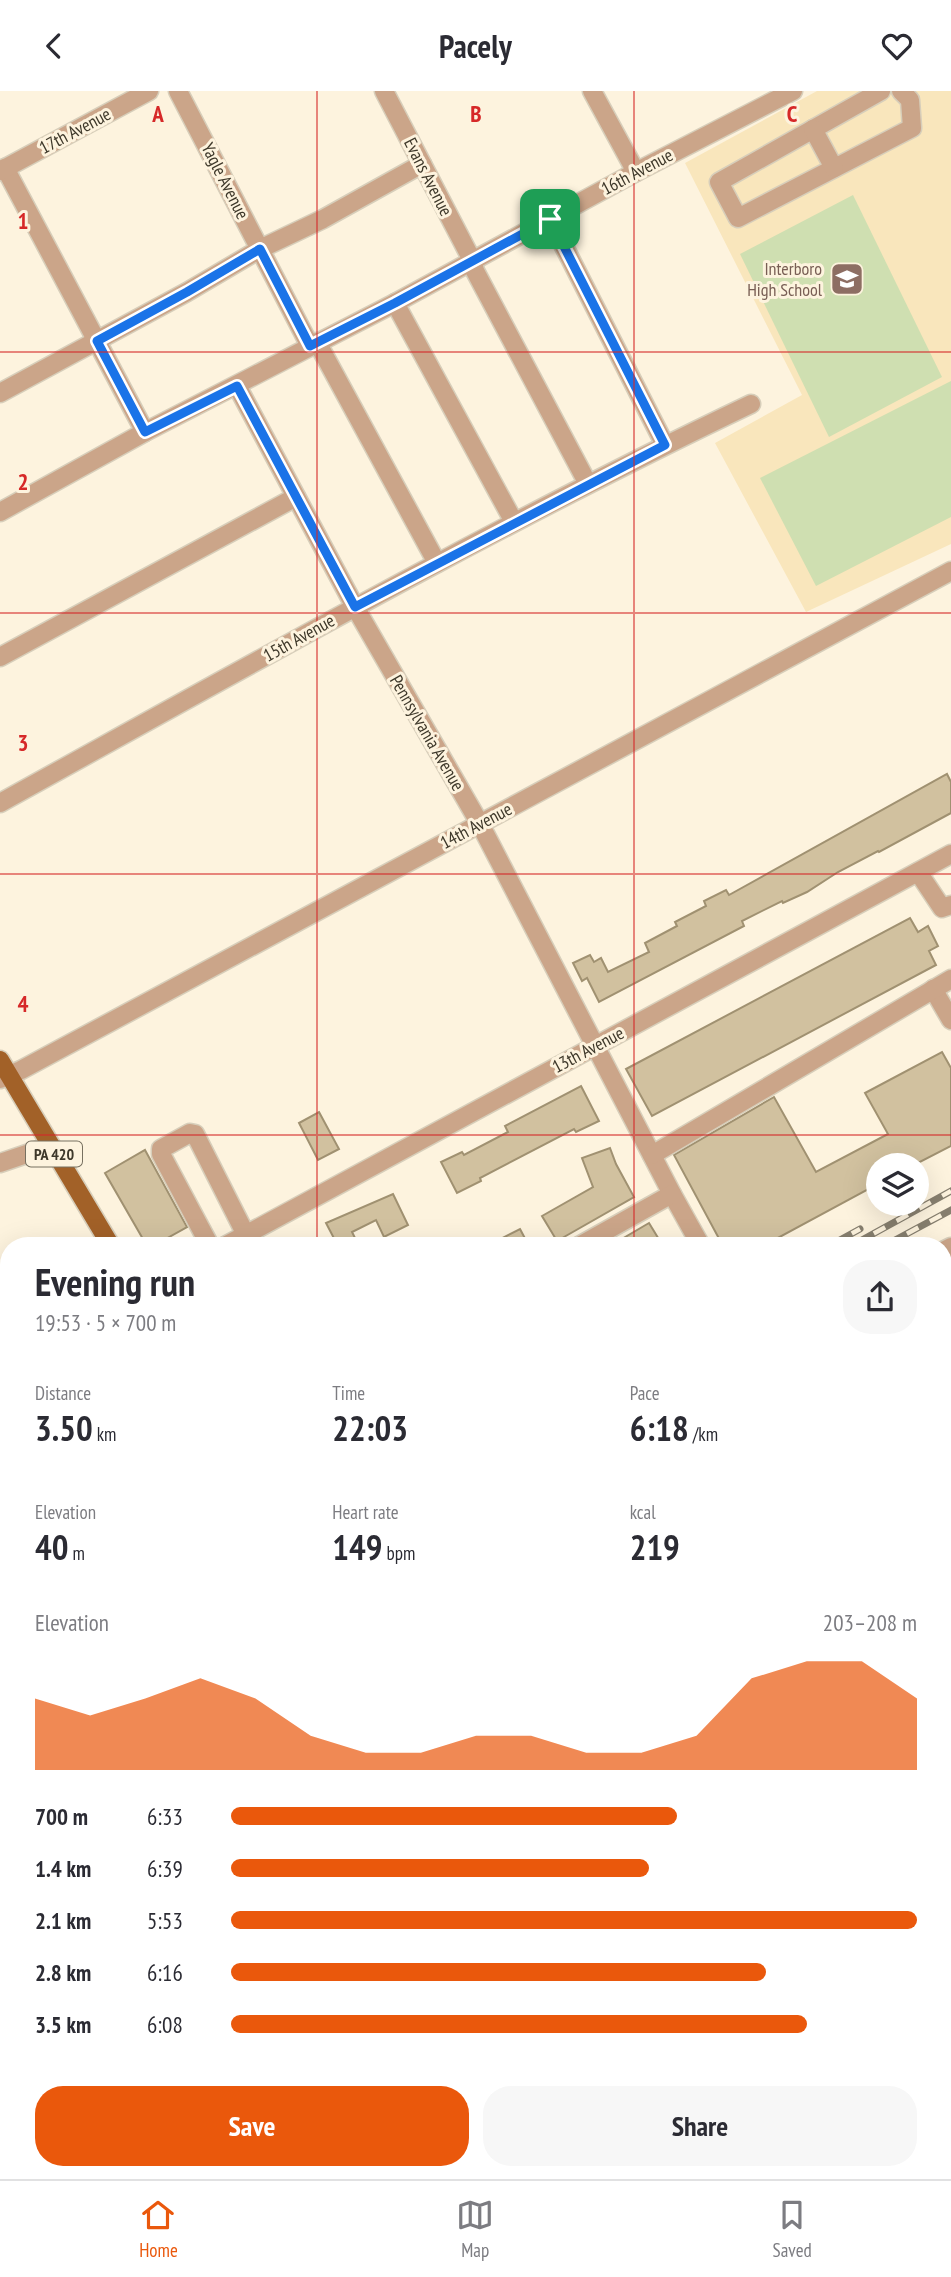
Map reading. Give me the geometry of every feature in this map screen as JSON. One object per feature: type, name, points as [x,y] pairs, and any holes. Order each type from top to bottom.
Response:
[{"type":"main road","name":"PA 420","points":[[0,1060],[5,1077],[106,1237]]},
{"type":"street","name":"17th Avenue","points":[[2,169],[149,91]]},
{"type":"street","name":"Yagle Avenue","points":[[178,91],[260,249],[438,563]]},
{"type":"street","name":"Evans Avenue","points":[[384,91],[473,262],[475,271],[588,484]]},
{"type":"street","points":[[592,91],[636,171]]},
{"type":"street","name":"16th Avenue","points":[[0,512],[145,432],[473,262],[636,171],[793,91]]},
{"type":"street","points":[[881,91],[719,182],[738,218],[912,128],[910,94]]},
{"type":"street","points":[[813,129],[834,169]]},
{"type":"street","points":[[0,393],[187,292],[260,249],[323,219],[422,164]]},
{"type":"street","points":[[2,169],[145,432]]},
{"type":"street","points":[[550,219],[665,445]]},
{"type":"street","points":[[395,303],[514,522]]},
{"type":"street","name":"Pennsylvania Avenue","points":[[237,386],[355,607],[480,824],[696,1237]]},
{"type":"street","name":"15th Avenue","points":[[0,803],[514,522],[751,404]]},
{"type":"street","points":[[0,657],[296,497]]},
{"type":"street","name":"14th Avenue","points":[[5,1077],[951,571]]},
{"type":"street","name":"13th Avenue","points":[[242,1237],[951,854]]},
{"type":"street","points":[[918,872],[942,908],[951,905]]},
{"type":"street","points":[[652,1156],[951,979]]},
{"type":"street","points":[[933,989],[951,1020]]},
{"type":"street","points":[[205,1237],[161,1154],[161,1149],[190,1133],[195,1134],[246,1235]]},
{"type":"street","points":[[0,1163],[50,1146]]},
{"type":"street","points":[[595,1237],[671,1194]]},
{"type":"shaded area","name":"Interboro High School","points":[[817,91],[951,91],[951,544],[806,612],[715,443],[802,395],[685,163]]},
{"type":"green space","points":[[853,195],[942,377],[829,437],[740,254]]},
{"type":"green space","points":[[951,381],[951,517],[816,586],[760,478]]},
{"type":"building","points":[[947,774],[951,782],[951,813],[838,872],[807,892],[742,921],[744,926],[599,1002],[587,978],[582,981],[573,963],[590,955],[594,962],[601,958],[608,972],[649,952],[645,943],[677,926],[675,922],[706,906],[704,901],[726,890],[729,895]]},
{"type":"building","points":[[910,918],[918,932],[928,926],[938,946],[929,951],[936,965],[652,1116],[626,1069]]},
{"type":"building","points":[[942,1052],[951,1068],[951,1146],[929,1157],[929,1153],[866,1153],[866,1190],[780,1237],[718,1237],[674,1155],[774,1097],[816,1172],[888,1134],[865,1093]]},
{"type":"building","points":[[581,1086],[599,1121],[576,1132],[574,1129],[480,1178],[481,1181],[457,1193],[441,1162],[462,1152],[464,1155],[508,1132],[505,1126]]},
{"type":"building","points":[[319,1112],[339,1149],[318,1160],[299,1123]]},
{"type":"building","points":[[610,1148],[634,1197],[564,1237],[555,1237],[542,1216],[593,1187],[582,1158]]},
{"type":"building","points":[[145,1150],[187,1227],[169,1237],[142,1237],[105,1173]]},
{"type":"building","points":[[393,1194],[408,1225],[384,1237],[376,1220],[352,1232],[354,1237],[333,1237],[326,1223]]},
{"type":"building","points":[[649,1223],[658,1237],[625,1237]]},
{"type":"building","points":[[520,1229],[524,1237],[504,1237]]},
{"type":"railway","points":[[867,1237],[951,1191]]},
{"type":"railway","points":[[901,1237],[951,1210]]},
{"type":"railway","points":[[845,1237],[860,1229]]},
{"type":"place","name":"Interboro High School","points":[[847,279]]},
{"type":"route","points":[[550,219],[665,445],[355,607],[237,386],[145,432],[97,341],[260,249],[310,346],[550,219]]}]
